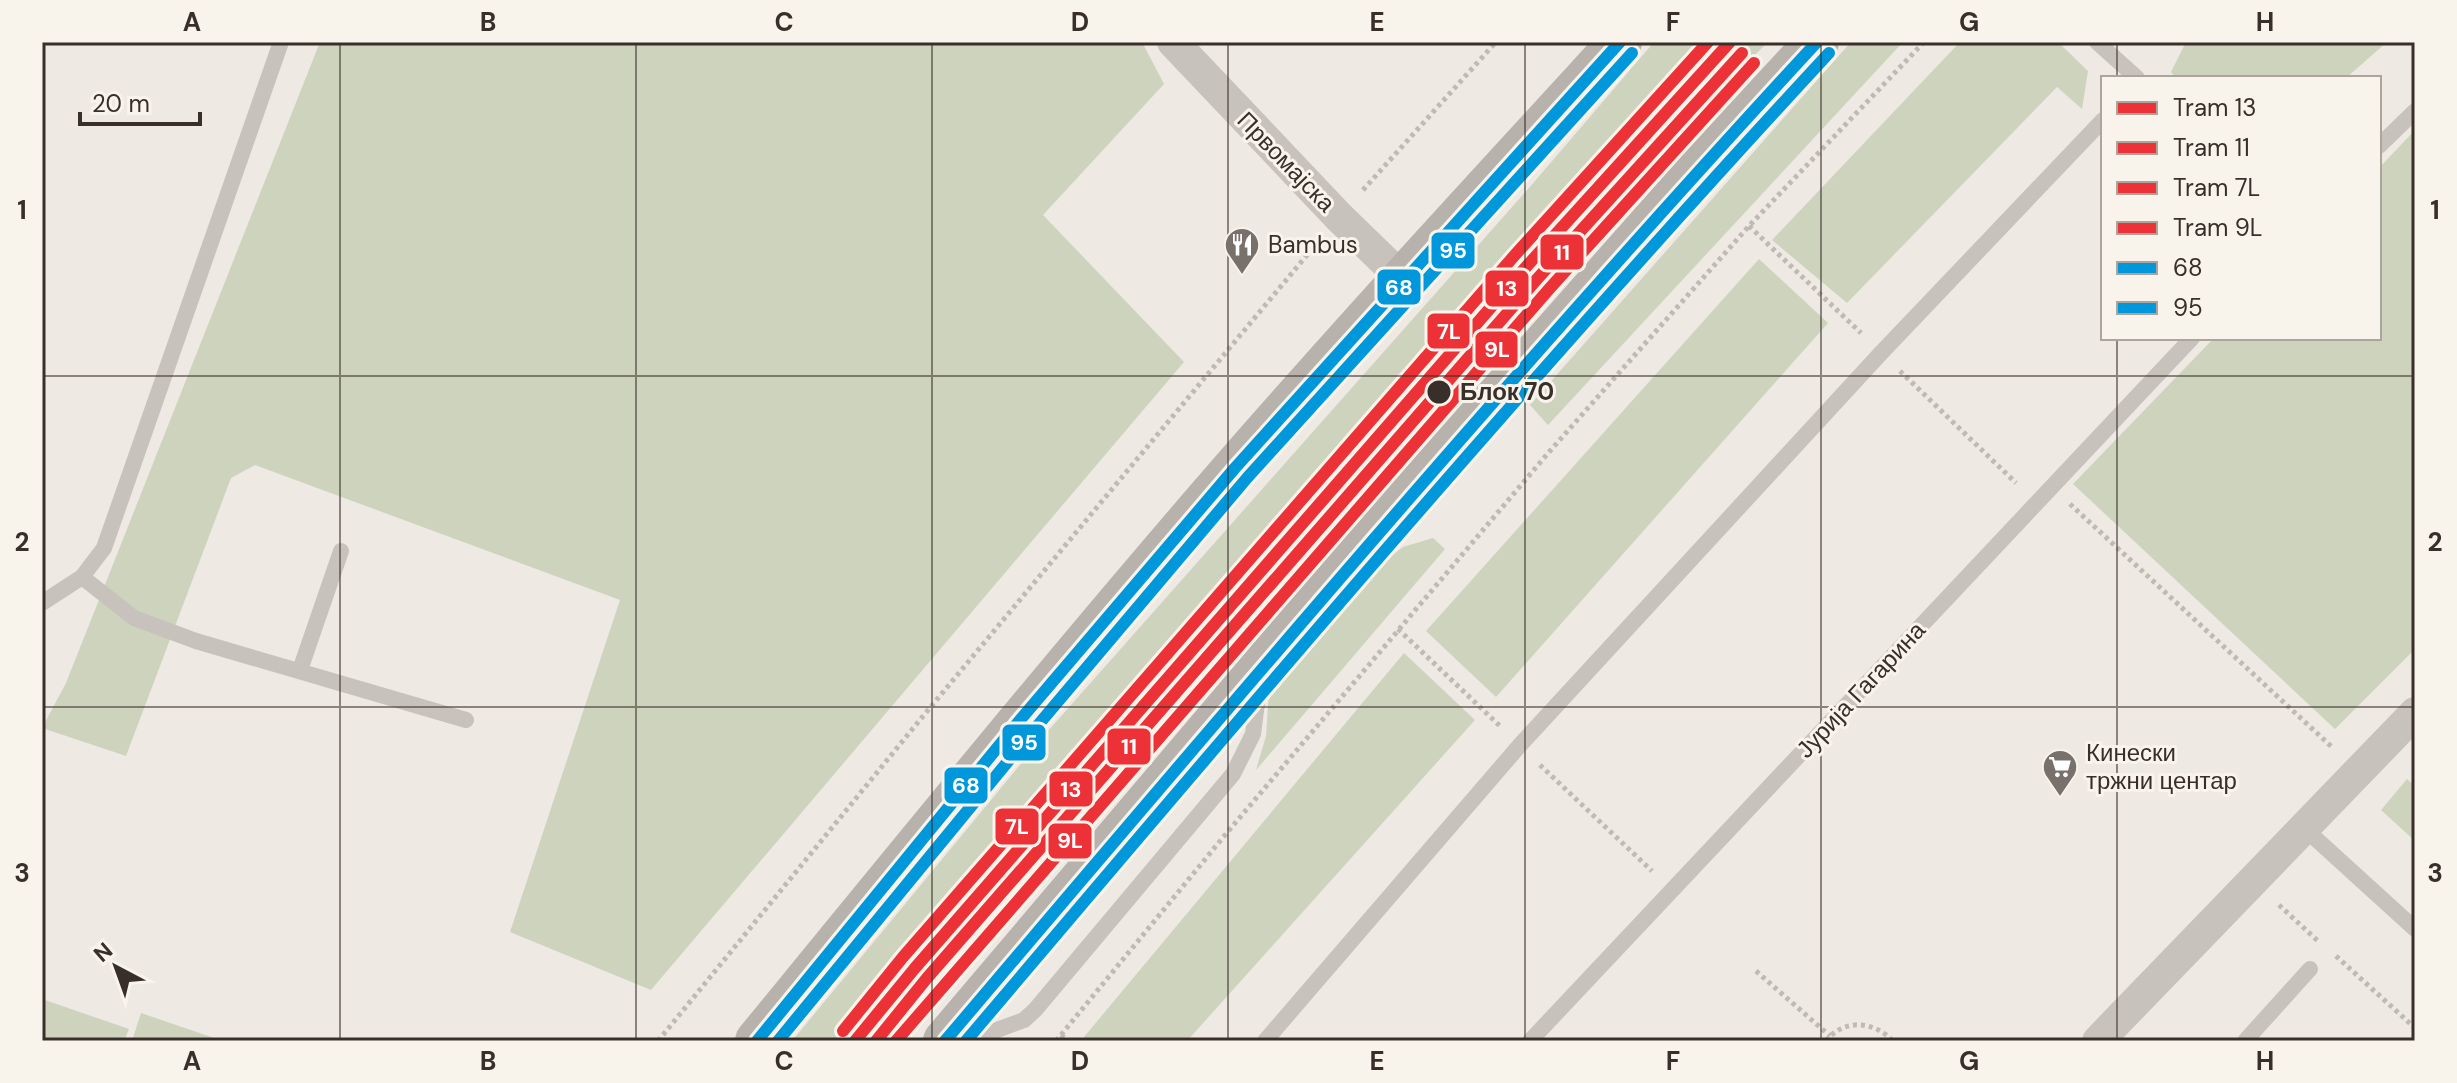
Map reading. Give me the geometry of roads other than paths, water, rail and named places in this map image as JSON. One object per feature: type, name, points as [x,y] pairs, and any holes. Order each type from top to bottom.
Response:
[{"type":"main road","points":[[757,1041],[997,747],[1183,528],[1620,42]]},
{"type":"main road","points":[[945,1041],[1262,665],[1537,351],[1817,42]]},
{"type":"street","name":"Првомајска","points":[[1173,42],[1339,217],[1404,280]]},
{"type":"street","points":[[2111,1037],[2415,713]]},
{"type":"lane","points":[[42,603],[82,577],[104,548],[281,42]]},
{"type":"lane","points":[[2097,42],[2135,76]]},
{"type":"lane","points":[[2381,144],[2415,111]]},
{"type":"lane","points":[[1265,1041],[1520,745],[1881,353],[2101,122]]},
{"type":"lane","name":"Јурија Гагарина","points":[[1530,1041],[2190,340]]},
{"type":"lane","points":[[300,670],[341,551]]},
{"type":"lane","points":[[82,577],[134,618],[196,641],[466,720]]},
{"type":"lane","points":[[967,1041],[1024,1020],[1035,1010],[1233,774],[1253,734],[1262,665]]},
{"type":"lane","points":[[2304,828],[2415,929]]},
{"type":"lane","points":[[2245,1041],[2310,969]]},
{"type":"tram line","name":"7L","points":[[843,1031],[903,957],[1514,256],[1708,42]]},
{"type":"tram line","name":"13","points":[[855,1041],[915,968],[1526,267],[1730,42]]},
{"type":"tram line","name":"11","points":[[876,1041],[927,978],[1538,278],[1742,53]]},
{"type":"tram line","name":"9L","points":[[896,1041],[1550,288],[1754,63]]},
{"type":"place","name":"Bambus","points":[[1242,276]]},
{"type":"place","name":"Блок 70","points":[[1439,392]]},
{"type":"place","name":"Кинески тржни центар","points":[[2060,798]]}]
